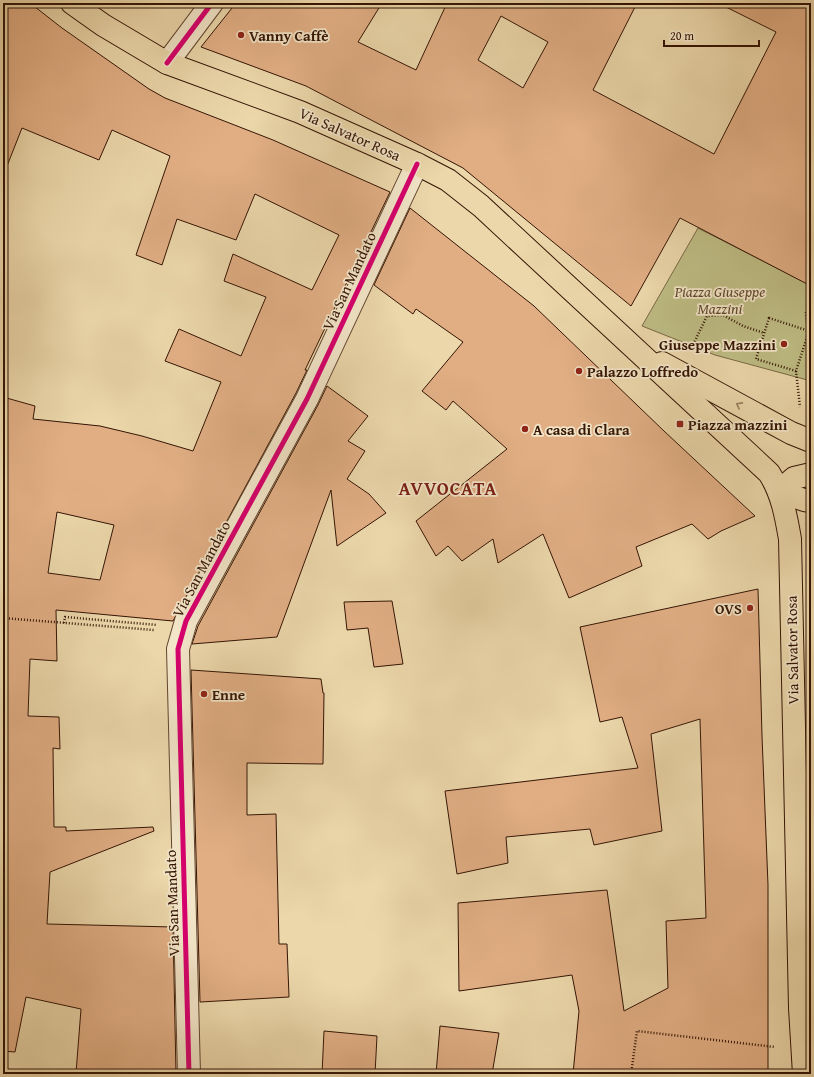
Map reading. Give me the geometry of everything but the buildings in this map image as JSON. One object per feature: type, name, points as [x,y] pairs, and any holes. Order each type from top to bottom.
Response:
[{"type":"main road","name":"Via Salvator Rosa","points":[[72,3],[103,25],[167,63],[300,112],[417,164],[448,180],[481,206],[632,347]]},
{"type":"main road","points":[[632,347],[791,433],[811,441]]},
{"type":"main road","points":[[632,347],[769,473],[779,491],[811,501]]},
{"type":"main road","points":[[779,491],[794,478],[811,474]]},
{"type":"main road","name":"Via Salvator Rosa","points":[[779,491],[787,520],[790,539],[804,857],[805,934],[800,1008],[804,1074]]},
{"type":"street","points":[[167,63],[212,3]]},
{"type":"street","name":"Via San Mandato","points":[[189,1074],[178,649],[173,629],[186,621],[307,399],[417,164]]},
{"type":"path","points":[[811,309],[806,312],[811,344]]},
{"type":"path","points":[[678,372],[698,336],[707,316],[723,315],[743,326],[764,333]]},
{"type":"path","points":[[769,318],[809,331],[796,371],[756,358],[769,318]]},
{"type":"path","points":[[64,623],[65,617],[173,629]]},
{"type":"path","points":[[3,618],[173,629]]},
{"type":"path","points":[[631,1074],[636,1032],[782,1048]]},
{"type":"green space","name":"Piazza Giuseppe Mazzini","points":[[698,228],[806,283],[811,284],[811,381],[715,355],[642,326]]},
{"type":"cycle path","points":[[167,63],[212,3]]},
{"type":"cycle path","points":[[189,1074],[178,649],[186,621],[307,399],[417,164]]},
{"type":"place","name":"Vanny Caffè","points":[[241,35]]},
{"type":"place","name":"Giuseppe Mazzini","points":[[784,344]]},
{"type":"place","name":"Palazzo Loffredo","points":[[579,371]]},
{"type":"place","name":"Piazza mazzini","points":[[680,424]]},
{"type":"place","name":"A casa di Clara","points":[[525,429]]},
{"type":"place","name":"OVS","points":[[750,608]]},
{"type":"place","name":"Enne","points":[[204,694]]},
{"type":"district","name":"AVVOCATA","points":[[448,488]]}]
